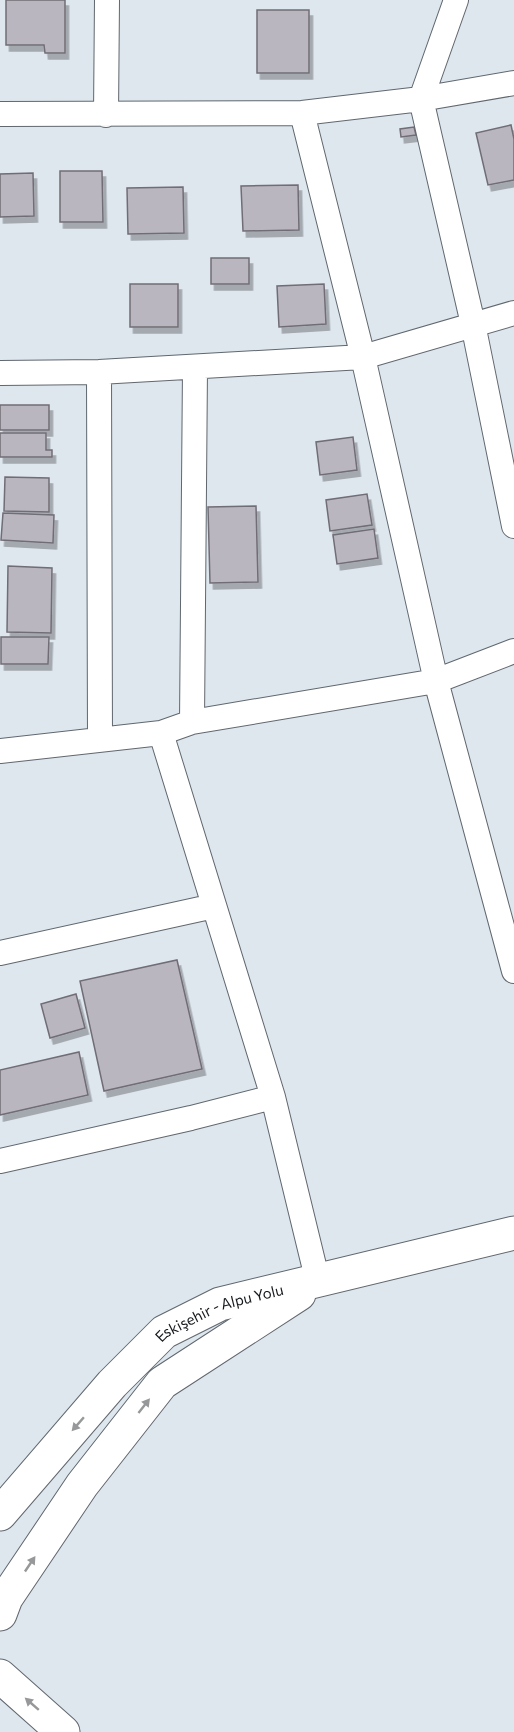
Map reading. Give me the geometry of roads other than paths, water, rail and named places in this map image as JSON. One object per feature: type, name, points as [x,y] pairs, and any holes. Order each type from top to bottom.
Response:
[{"type":"main road","name":"Eskişehir - Alpu Yolu","points":[[0,1514],[112,1384],[164,1332],[220,1304],[514,1233]]},
{"type":"main road","points":[[0,1614],[6,1598],[82,1485],[162,1383],[318,1281]]},
{"type":"main road","points":[[0,1676],[63,1732]]},
{"type":"street","points":[[106,114],[107,0]]},
{"type":"street","points":[[456,0],[421,99],[472,324],[514,526]]},
{"type":"street","points":[[0,114],[302,113],[421,99],[514,83]]},
{"type":"street","points":[[302,113],[363,357],[436,681],[514,971]]},
{"type":"street","points":[[0,373],[195,368],[363,357],[514,313]]},
{"type":"street","points":[[192,722],[195,368]]},
{"type":"street","points":[[99,372],[100,739]]},
{"type":"street","points":[[0,751],[161,733],[192,722],[436,681],[514,651]]},
{"type":"street","points":[[161,733],[273,1097],[318,1281]]},
{"type":"street","points":[[0,953],[214,906]]},
{"type":"street","points":[[0,1161],[273,1097]]}]
